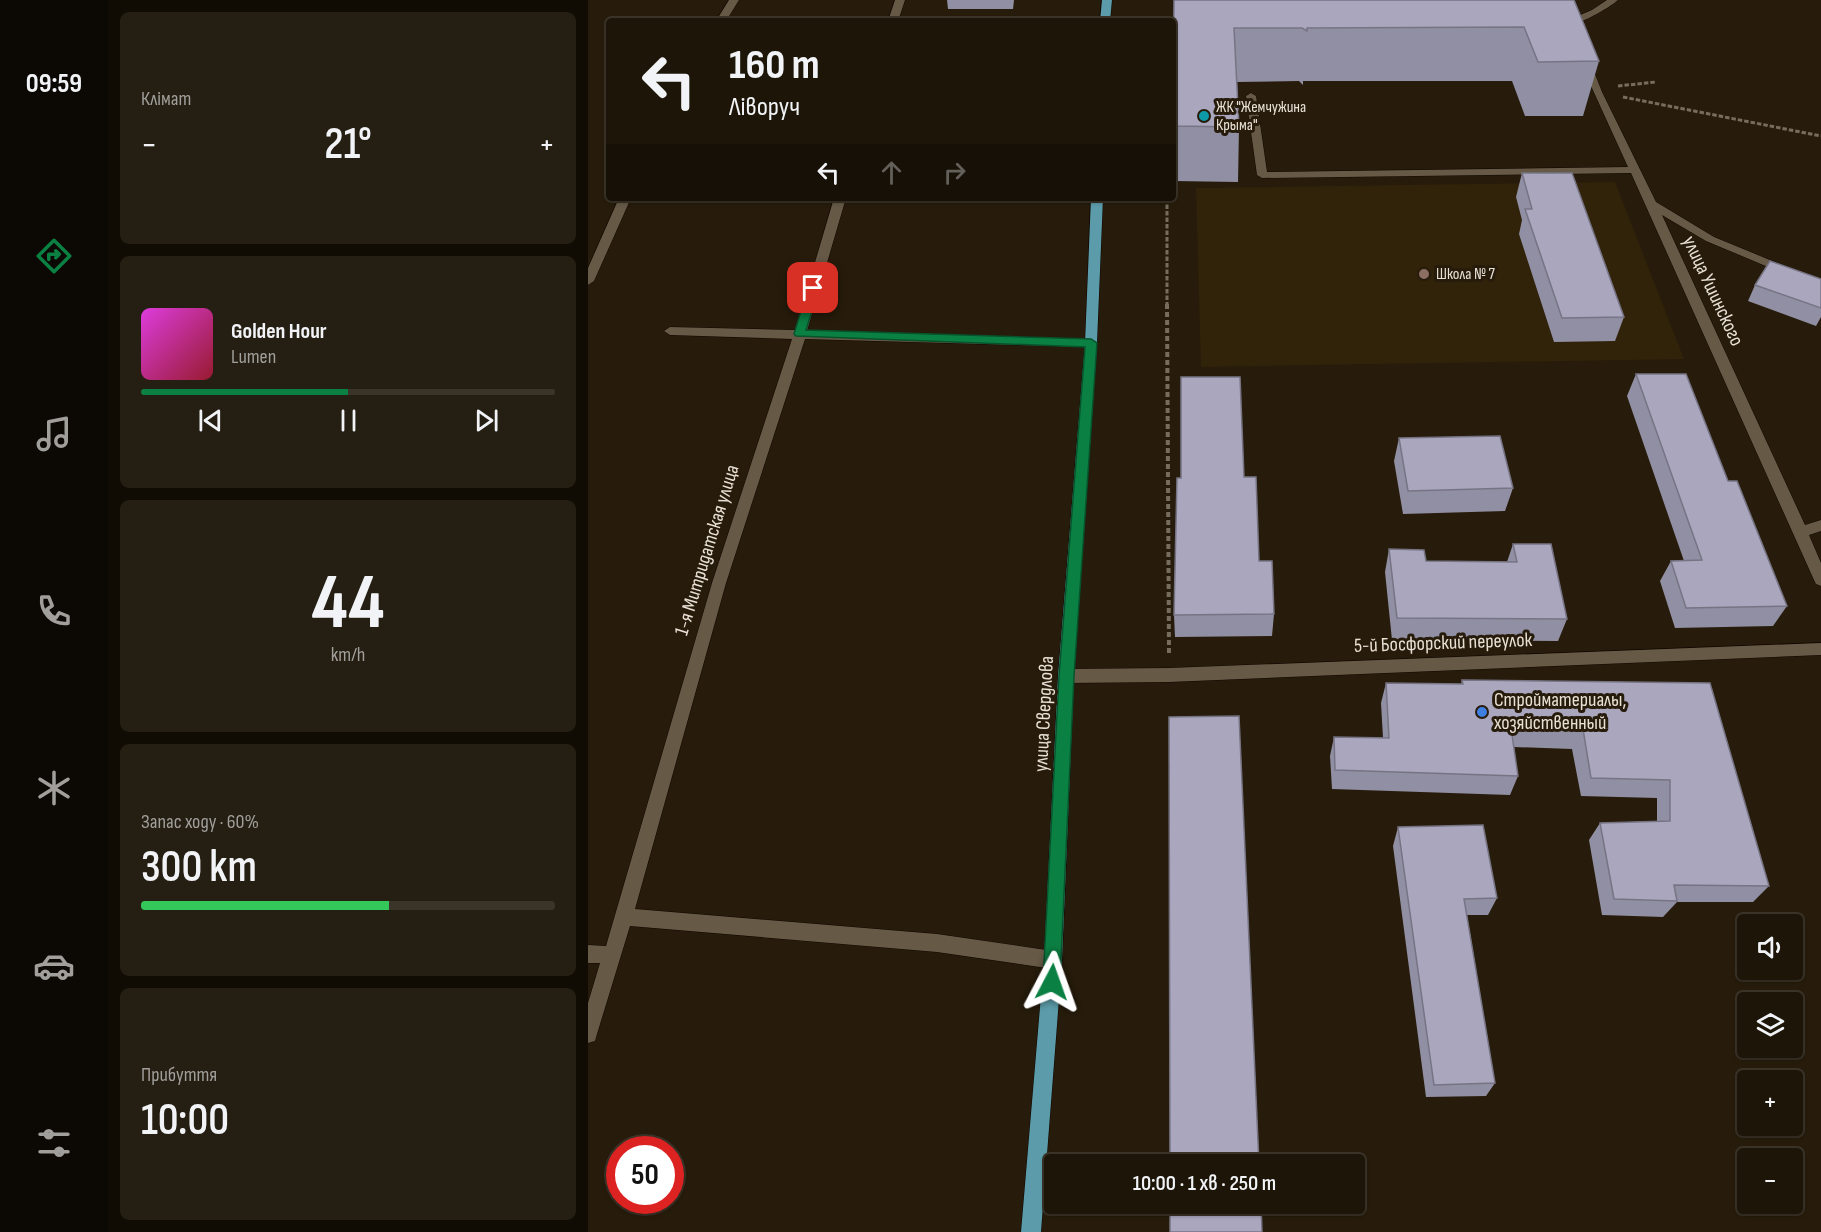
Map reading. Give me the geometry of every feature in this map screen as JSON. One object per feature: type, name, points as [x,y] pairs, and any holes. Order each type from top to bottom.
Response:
[{"type":"main road","points":[[1105,18],[1107,0]]},
{"type":"main road","name":"улица Свердлова","points":[[1031,1232],[1053,960],[1066,676],[1091,343],[1097,201]]},
{"type":"street","points":[[723,18],[734,0]]},
{"type":"street","points":[[894,18],[900,0]]},
{"type":"street","points":[[1561,31],[1613,0]]},
{"type":"street","name":"улица Ушинского","points":[[1579,49],[1821,580]]},
{"type":"street","points":[[1251,96],[1262,175],[1635,170]]},
{"type":"street","points":[[588,281],[624,201]]},
{"type":"street","name":"1-я Митридатская улица","points":[[612,955],[718,583],[800,334],[839,201]]},
{"type":"street","points":[[1651,204],[1710,238],[1821,285]]},
{"type":"street","points":[[670,331],[1091,343]]},
{"type":"street","points":[[1801,532],[1821,525]]},
{"type":"street","name":"5-й Босфорский переулок","points":[[1066,676],[1169,675],[1821,649]]},
{"type":"street","points":[[624,917],[937,944],[1053,960]]},
{"type":"street","points":[[588,954],[612,955],[588,1034]]},
{"type":"path","points":[[1597,92],[1608,87],[1656,82]]},
{"type":"path","points":[[1597,92],[1821,136]]},
{"type":"path","points":[[1167,201],[1169,675]]},
{"type":"shaded area","name":"Школа № 7","points":[[1615,182],[1684,359],[1201,367],[1196,188]]},
{"type":"building","points":[[1174,0],[1574,0],[1599,61],[1538,62],[1524,27],[1307,28],[1307,31],[1302,28],[1234,28],[1239,127],[1176,126],[1176,18],[1174,18]]},
{"type":"building","points":[[1522,173],[1572,173],[1624,317],[1562,318],[1525,209],[1532,209]]},
{"type":"building","points":[[1770,261],[1821,279],[1821,308],[1755,285]]},
{"type":"building","points":[[1636,374],[1686,374],[1728,481],[1737,481],[1787,606],[1686,608],[1671,561],[1702,560]]},
{"type":"building","points":[[1181,377],[1240,377],[1244,477],[1256,477],[1259,561],[1272,561],[1274,614],[1174,615],[1177,478],[1181,478]]},
{"type":"building","points":[[1500,436],[1513,488],[1408,491],[1399,438]]},
{"type":"building","points":[[1513,544],[1551,544],[1567,619],[1397,618],[1389,549],[1424,550],[1426,561],[1517,562]]},
{"type":"building","points":[[1462,680],[1710,683],[1769,886],[1674,885],[1677,901],[1614,899],[1600,823],[1670,821],[1670,780],[1591,778],[1583,729],[1511,728],[1518,776],[1335,770],[1334,737],[1389,738],[1386,683],[1463,684]]},
{"type":"building","points":[[1239,716],[1259,1154],[1170,1154],[1169,717]]},
{"type":"building","points":[[1483,825],[1497,898],[1464,899],[1495,1083],[1434,1085],[1398,827]]},
{"type":"building","points":[[1170,1214],[1261,1214],[1262,1232],[1170,1232]]},
{"type":"place","name":"ЖК \"Жемчужина Крыма\"","points":[[1204,116]]},
{"type":"place","name":"Школа № 7","points":[[1424,274]]},
{"type":"place","name":"Стройматериалы, хозяйственный","points":[[1482,712]]},
{"type":"route","points":[[813,288],[800,334],[1091,343],[1066,676],[1052,982]]}]
